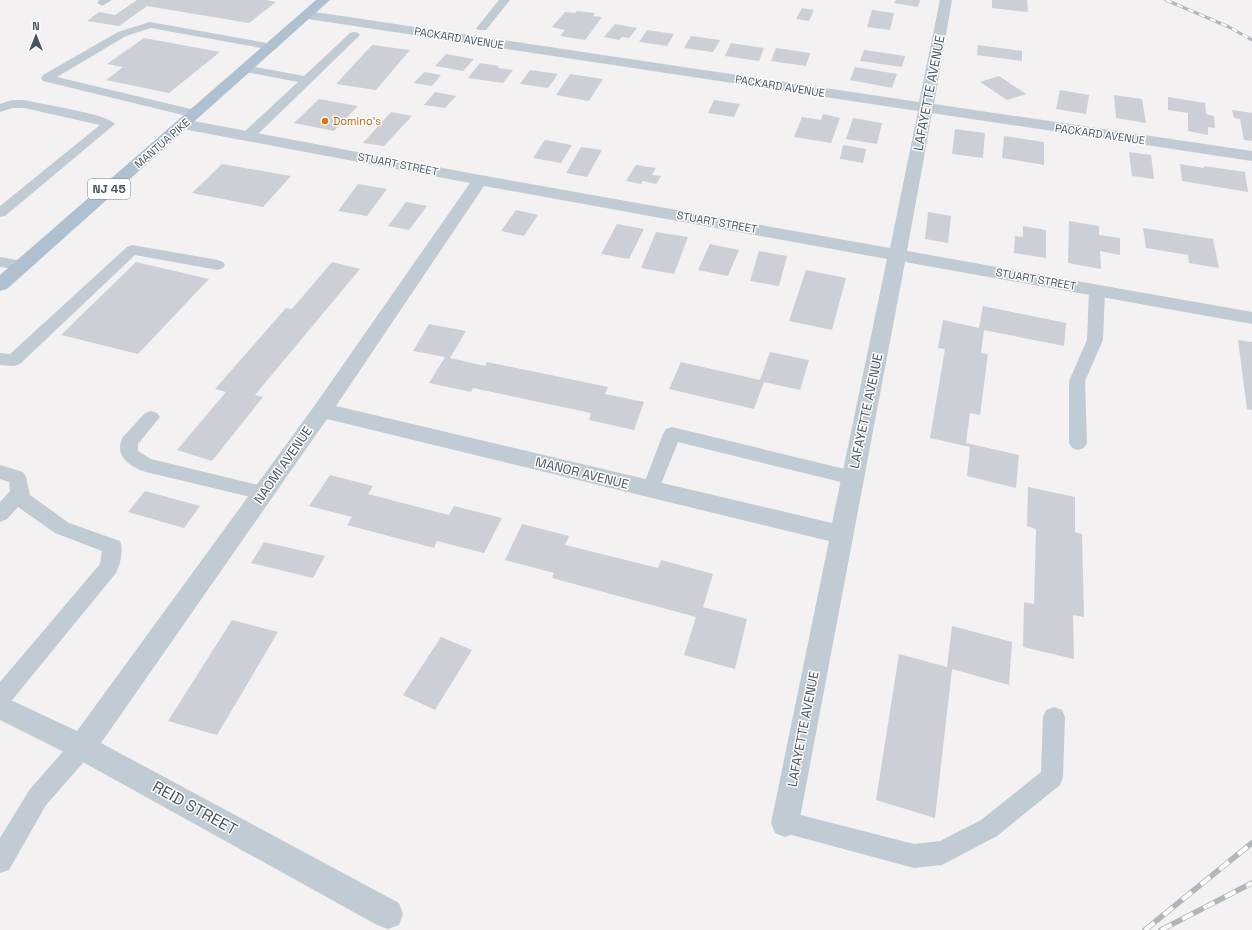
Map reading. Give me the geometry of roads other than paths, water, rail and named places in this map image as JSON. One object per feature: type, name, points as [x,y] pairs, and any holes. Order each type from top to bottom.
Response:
[{"type":"main road","name":"MANTUA PIKE","points":[[0,285],[324,0]]},
{"type":"street","name":"LAFAYETTE AVENUE","points":[[786,822],[852,478],[898,255],[946,0]]},
{"type":"street","name":"PACKARD AVENUE","points":[[308,15],[1252,156]]},
{"type":"street","name":"STUART STREET","points":[[189,119],[248,136],[480,180],[1252,318]]},
{"type":"street","name":"NAOMI AVENUE","points":[[82,747],[322,410],[480,180]]},
{"type":"street","name":"MANOR AVENUE","points":[[322,410],[841,535]]},
{"type":"street","name":"REID STREET","points":[[0,707],[82,747],[388,914]]},
{"type":"lane","points":[[482,28],[504,0]]},
{"type":"lane","points":[[189,119],[47,78],[122,34],[150,24],[272,47]]},
{"type":"lane","points":[[248,136],[354,35]]},
{"type":"lane","points":[[245,70],[306,80]]},
{"type":"lane","points":[[0,108],[12,104],[24,104],[101,120],[110,124],[0,213]]},
{"type":"lane","points":[[0,359],[14,360],[132,250],[218,265]]},
{"type":"lane","points":[[0,262],[23,265]]},
{"type":"lane","points":[[1078,443],[1077,381],[1095,340],[1097,290]]},
{"type":"lane","points":[[151,417],[129,442],[129,454],[146,465],[263,493]]},
{"type":"lane","points":[[651,489],[672,434],[852,478]]},
{"type":"lane","points":[[0,472],[17,477],[21,499],[62,528],[113,547],[109,566],[0,698]]},
{"type":"lane","points":[[0,514],[20,494]]},
{"type":"lane","points":[[786,822],[914,856],[942,853],[989,828],[1052,777],[1054,717]]},
{"type":"lane","points":[[0,861],[38,797],[82,747]]},
{"type":"railway","points":[[1166,0],[1229,27],[1252,40]]},
{"type":"railway","points":[[1145,930],[1252,843]]},
{"type":"railway","points":[[1161,930],[1252,883]]},
{"type":"place","name":"Domino's","points":[[325,121]]}]
